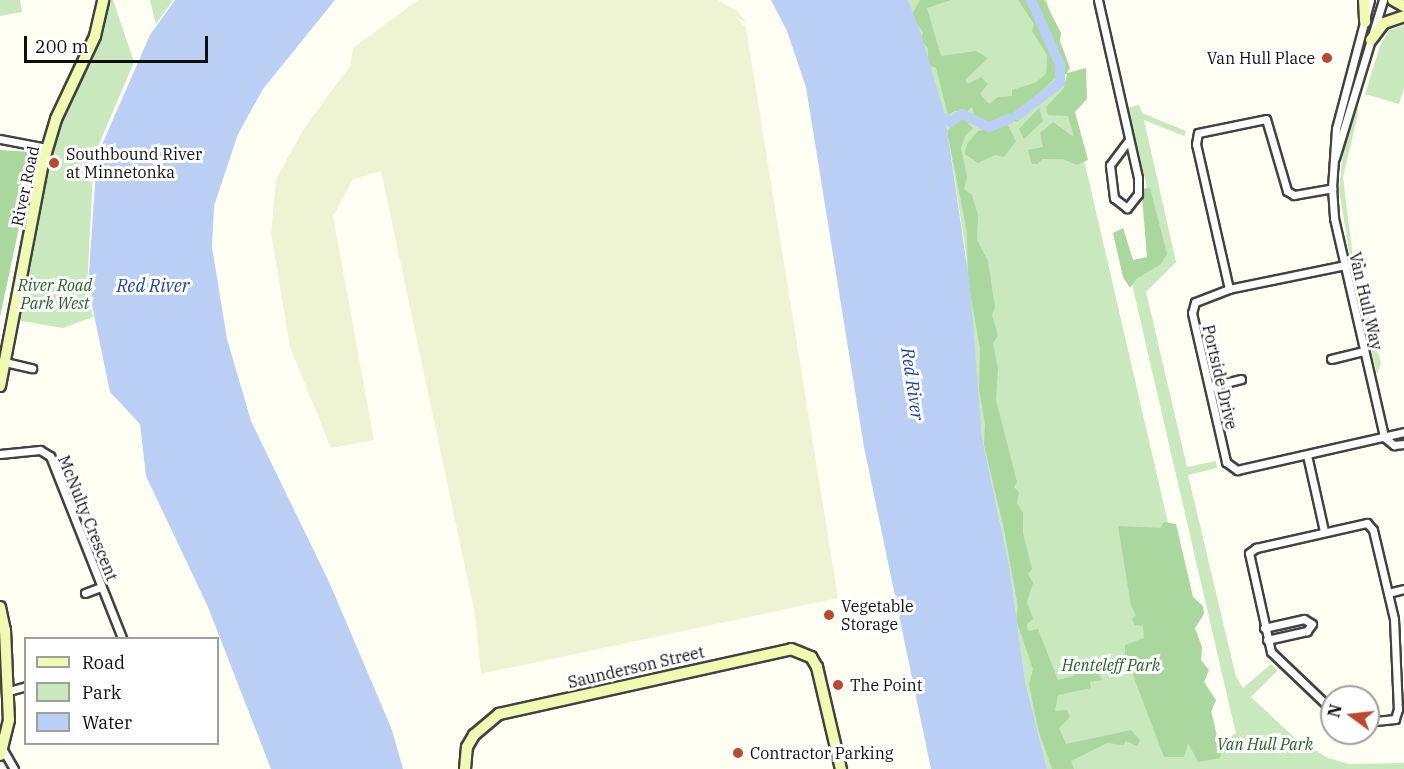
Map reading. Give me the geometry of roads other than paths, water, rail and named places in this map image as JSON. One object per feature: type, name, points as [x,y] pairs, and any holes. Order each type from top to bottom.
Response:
[{"type":"street","name":"River Road","points":[[0,387],[47,148],[69,90],[95,36],[103,0]]},
{"type":"street","points":[[1098,0],[1129,141],[1138,194],[1127,208],[1114,198],[1110,165],[1129,141]]},
{"type":"street","points":[[1393,0],[1404,6]]},
{"type":"street","points":[[1365,22],[1368,2]]},
{"type":"street","name":"Van Hull Way","points":[[1332,169],[1382,2]]},
{"type":"street","points":[[1371,40],[1384,23],[1404,16]]},
{"type":"street","name":"Van Hull Way","points":[[1365,22],[1334,139],[1332,188],[1334,218],[1384,436]]},
{"type":"street","points":[[1351,68],[1361,74]]},
{"type":"street","points":[[1229,289],[1196,144],[1198,133],[1266,119],[1287,191],[1293,195],[1332,188]]},
{"type":"street","points":[[0,139],[47,148]]},
{"type":"street","name":"Portside Drive","points":[[1360,262],[1229,289],[1199,299],[1192,307],[1228,467],[1238,470],[1404,432]]},
{"type":"street","points":[[1331,359],[1364,351]]},
{"type":"street","points":[[5,362],[32,368]]},
{"type":"street","points":[[1209,387],[1241,379]]},
{"type":"street","points":[[1384,436],[1394,445],[1404,444]]},
{"type":"street","name":"McNulty Crescent","points":[[0,454],[40,450],[50,456],[121,637]]},
{"type":"street","points":[[1307,455],[1324,531]]},
{"type":"street","points":[[1320,699],[1279,662],[1267,640],[1249,553],[1256,548],[1363,523],[1371,526],[1394,620],[1398,715],[1389,721],[1380,721]]},
{"type":"street","points":[[85,593],[101,587]]},
{"type":"street","points":[[1388,592],[1404,589]]},
{"type":"street","points":[[0,606],[9,691],[9,730],[1,752],[14,769]]},
{"type":"street","points":[[1264,628],[1304,619],[1312,624],[1306,631],[1267,640]]},
{"type":"street","name":"Saunderson Street","points":[[465,769],[467,747],[474,735],[490,720],[510,711],[782,650],[800,651],[811,657],[820,674],[841,769]]},
{"type":"street","points":[[9,691],[24,687]]},
{"type":"water","name":"Red River","points":[[175,0],[335,0],[263,89],[238,134],[214,206],[212,247],[227,339],[251,421],[330,584],[392,730],[403,769],[271,769],[208,607],[146,476],[140,424],[110,392],[88,286],[97,156],[150,35]]},
{"type":"water","name":"Red River","points":[[771,0],[908,0],[920,31],[945,115],[970,287],[982,437],[1010,570],[1025,680],[1047,769],[931,769],[864,447],[806,87],[787,31]]},
{"type":"waterway","points":[[1018,115],[1060,83],[1060,65],[1031,0]]},
{"type":"waterway","points":[[945,118],[951,122],[962,114],[989,127],[1009,119]]},
{"type":"place","name":"Van Hull Place","points":[[1327,58]]},
{"type":"place","name":"Southbound River at Minnetonka","points":[[54,163]]},
{"type":"place","name":"Vegetable Storage","points":[[829,615]]},
{"type":"place","name":"The Point","points":[[838,685]]},
{"type":"place","name":"Contractor Parking","points":[[738,753]]},
{"type":"park label","name":"River Road Park West","points":[[55,294]]},
{"type":"park label","name":"Henteleff Park","points":[[1111,665]]},
{"type":"park label","name":"Van Hull Park","points":[[1265,744]]}]
